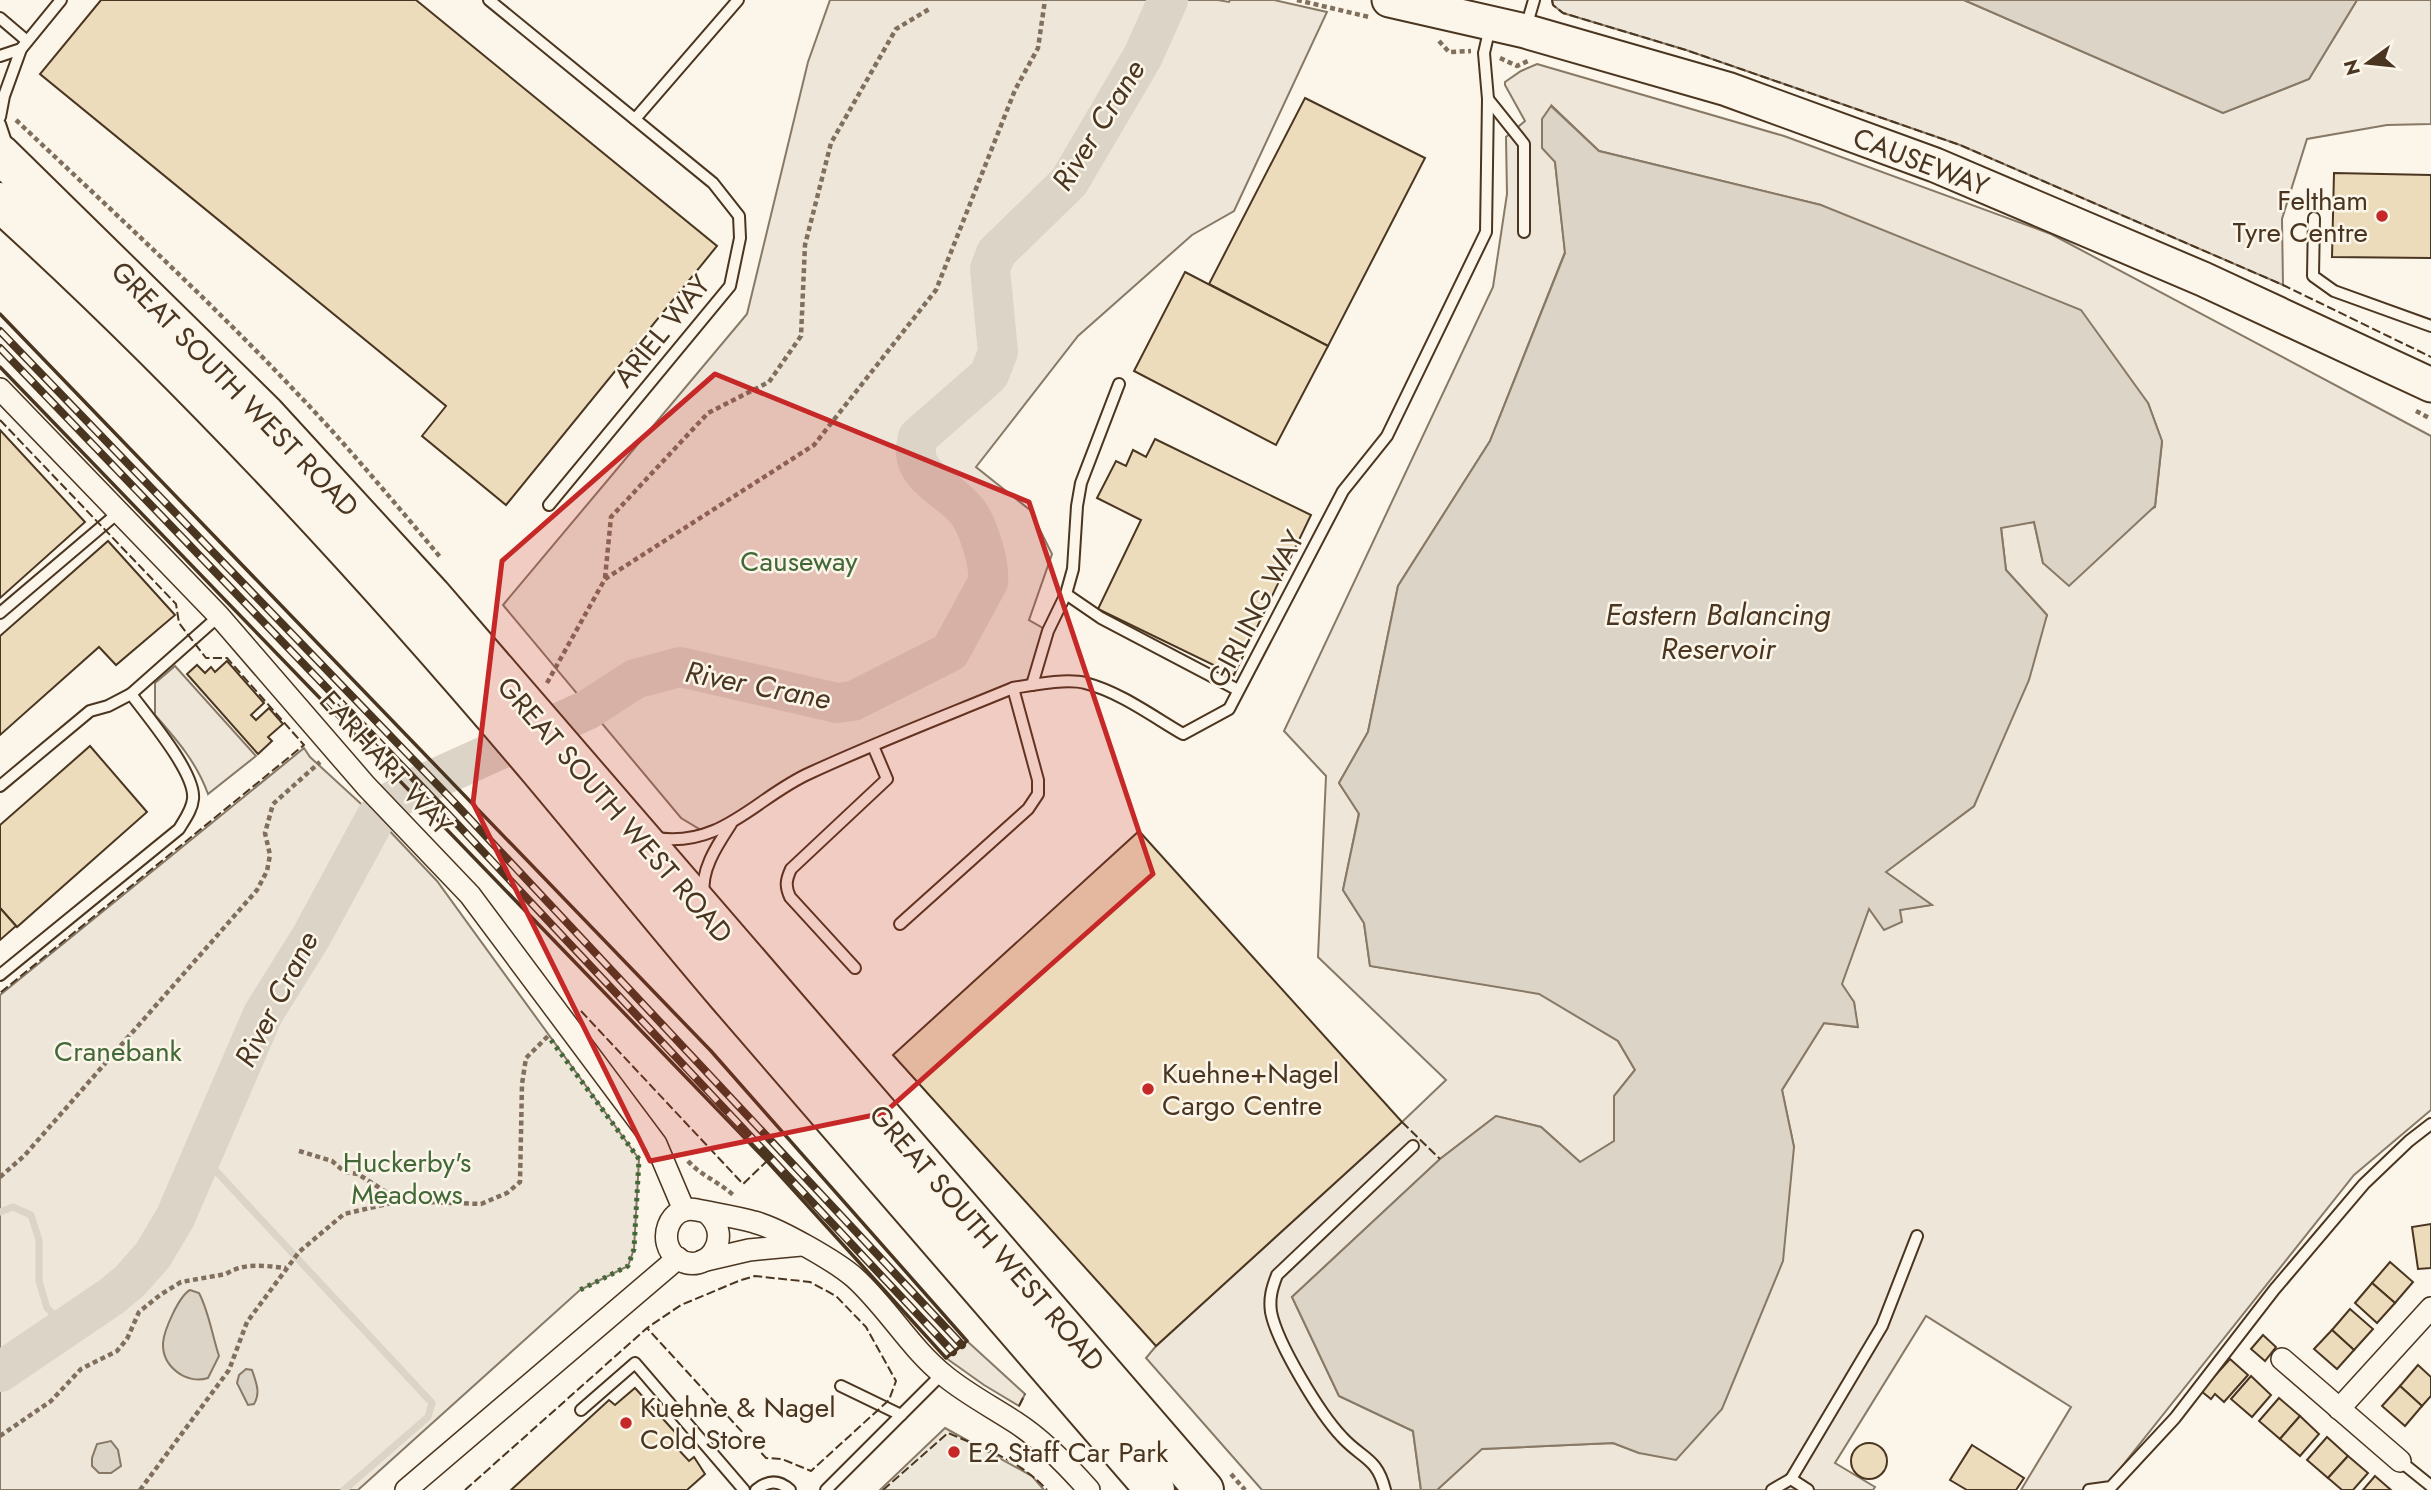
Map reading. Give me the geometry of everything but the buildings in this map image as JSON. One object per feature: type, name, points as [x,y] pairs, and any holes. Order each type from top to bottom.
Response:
[{"type":"highway","name":"GREAT SOUTH WEST ROAD","points":[[7,176],[163,358],[240,437],[404,615],[518,698],[551,760],[728,996],[1154,1490]]},
{"type":"highway","name":"GREAT SOUTH WEST ROAD","points":[[551,760],[631,827],[1204,1490]]},
{"type":"main road","name":"CAUSEWAY","points":[[1381,9],[1487,38],[1532,30],[1727,89],[1935,164],[2203,279],[2421,396]]},
{"type":"street","name":"EARHART WAY","points":[[0,389],[219,617],[366,786],[470,895],[656,1144],[684,1210]]},
{"type":"street","points":[[803,1245],[749,1250],[702,1261],[685,1262],[667,1245],[666,1237],[670,1221],[684,1210],[699,1210],[756,1222],[803,1245],[855,1278],[918,1350],[943,1374],[982,1404],[1036,1437],[1090,1490]]},
{"type":"street","points":[[702,1261],[710,1257],[719,1242],[718,1226],[706,1213]]},
{"type":"street","points":[[406,1490],[678,1258]]},
{"type":"street","points":[[2339,1409],[2431,1308]]},
{"type":"street","points":[[2283,1359],[2400,1461]]},
{"type":"lane","points":[[0,117],[4,96],[24,45],[61,0]]},
{"type":"lane","name":"ARIEL WAY","points":[[489,0],[713,183],[739,216],[740,238],[730,286],[549,505]]},
{"type":"lane","points":[[635,119],[738,0]]},
{"type":"lane","points":[[0,18],[24,45]]},
{"type":"lane","name":"GIRLING WAY","points":[[631,827],[645,835],[672,840],[685,839],[731,824],[806,774],[1013,688],[1082,682],[1117,695],[1183,734],[1229,709],[1343,491],[1387,436],[1486,232],[1487,38]]},
{"type":"lane","points":[[0,56],[24,45]]},
{"type":"lane","points":[[1488,99],[1524,144],[1524,232]]},
{"type":"lane","points":[[0,124],[7,176]]},
{"type":"lane","points":[[2314,218],[2314,276],[2334,291],[2431,326]]},
{"type":"lane","points":[[1032,685],[1048,631],[1066,594],[1073,569],[1081,483],[1119,384]]},
{"type":"lane","points":[[0,613],[119,512]]},
{"type":"lane","points":[[1066,594],[1101,618],[1238,690]]},
{"type":"lane","points":[[0,786],[90,711],[108,706],[131,694],[219,617]]},
{"type":"lane","points":[[900,924],[1028,809],[1038,794],[1038,780],[1013,688]]},
{"type":"lane","points":[[0,975],[179,829],[190,811],[194,798],[191,782],[178,759],[131,694]]},
{"type":"lane","points":[[855,968],[790,897],[786,879],[791,869],[887,779],[873,746]]},
{"type":"lane","name":"GIRLING WAY","points":[[716,927],[703,890],[706,869],[731,824]]},
{"type":"lane","points":[[2089,1490],[2111,1487],[2175,1418],[2274,1290],[2364,1184],[2431,1124]]},
{"type":"lane","points":[[1385,1490],[1381,1475],[1372,1461],[1343,1439],[1321,1412],[1276,1331],[1270,1292],[1277,1275],[1413,1146]]},
{"type":"lane","points":[[1772,1490],[1791,1479],[1882,1326],[1917,1236]]},
{"type":"lane","points":[[581,1410],[635,1363],[744,1490]]},
{"type":"lane","points":[[825,1490],[943,1374]]},
{"type":"lane","points":[[841,1386],[901,1415]]},
{"type":"lane","points":[[2400,1461],[2431,1486]]},
{"type":"lane","points":[[1791,1479],[1808,1490]]},
{"type":"lane","points":[[756,1490],[769,1482],[783,1483],[790,1490]]},
{"type":"path","points":[[518,698],[605,579],[814,445],[936,289],[1015,90],[1038,48],[1045,0]]},
{"type":"path","points":[[1297,0],[1381,9]]},
{"type":"path","points":[[605,579],[611,517],[708,413],[769,382],[801,337],[805,245],[831,143],[896,29],[931,8]]},
{"type":"path","points":[[1435,38],[1449,52],[1487,38],[1517,66],[1529,60],[1532,30]]},
{"type":"path","points":[[2421,396],[2431,419]]},
{"type":"path","points":[[0,1177],[24,1156],[257,890],[267,871],[270,855],[265,833],[273,804],[333,748]]},
{"type":"path","points":[[139,1490],[229,1370],[247,1322],[292,1261],[344,1214],[400,1200],[481,1204],[506,1193],[520,1182],[522,1084],[526,1058],[565,1023]]},
{"type":"path","points":[[299,1151],[332,1161],[345,1172],[358,1174],[400,1200]]},
{"type":"path","points":[[688,1161],[740,1202]]},
{"type":"path","points":[[0,1436],[51,1401],[81,1369],[117,1351],[127,1339],[139,1312],[160,1294],[181,1282],[226,1274],[250,1265],[287,1268]]},
{"type":"highlighted area","points":[[715,374],[1029,502],[1153,874],[884,1113],[650,1161],[473,803],[502,561]]},
{"type":"green space","name":"Causeway","points":[[830,0],[1274,0],[1327,12],[1234,211],[1192,235],[1078,336],[976,467],[1030,510],[1052,554],[1029,620],[1048,631],[1032,685],[873,746],[706,833],[681,818],[503,605],[747,314],[808,62]]},
{"type":"green space","points":[[1552,0],[1964,0],[2223,113],[2309,79],[2357,0],[2431,0],[2431,124],[2387,125],[2307,139],[2282,219],[2283,285],[1960,145],[1686,50],[1563,13],[1553,5]]},
{"type":"green space","points":[[1537,64],[1784,136],[2051,234],[2431,436],[2431,1110],[2354,1175],[2103,1490],[2021,1490],[2071,1407],[1926,1316],[1835,1463],[1875,1487],[1873,1490],[1437,1490],[1481,1449],[1613,1443],[1639,1453],[1794,1147],[1782,1090],[1824,1023],[1857,1027],[1854,1002],[1841,985],[1869,908],[1899,910],[1931,905],[1885,872],[1974,806],[2047,615],[2006,570],[2001,527],[2034,522],[2043,563],[2155,507],[2162,442],[2148,403],[1821,205],[1599,151],[1552,106],[1565,252],[1490,441],[1398,586],[1368,732],[1339,783],[1359,813],[1343,890],[1364,923],[1370,966],[1539,993],[1618,1041],[1635,1070],[1614,1096],[1614,1141],[1581,1163],[1541,1127],[1496,1116],[1440,1159],[1292,1297],[1339,1396],[1413,1431],[1421,1490],[1262,1490],[1146,1358],[1446,1080],[1318,957],[1326,776],[1284,731],[1493,287],[1507,194],[1506,137],[1525,121],[1505,82]]},
{"type":"green space","points":[[175,666],[256,756],[208,794],[192,762],[155,715],[155,683]]},
{"type":"green space","name":"Huckerby's Meadows","points":[[304,748],[310,757],[384,825],[437,881],[639,1159],[634,1249],[628,1266],[580,1290],[358,1490],[0,1490],[0,995]]},
{"type":"green space","points":[[967,1341],[1025,1394],[1019,1406],[946,1358]]},
{"type":"shaded area","name":"E2 Staff Car Park","points":[[945,1428],[1032,1476],[1044,1490],[880,1490]]},
{"type":"water","points":[[1964,0],[2357,0],[2309,79],[2223,113]]},
{"type":"water","name":"Eastern Balancing Reservoir","points":[[1551,106],[1599,151],[1821,205],[2081,310],[2148,403],[2162,441],[2155,506],[2069,586],[2043,563],[2034,522],[2001,528],[2006,570],[2047,615],[2029,680],[1974,806],[1886,872],[1932,905],[1900,910],[1902,922],[1884,930],[1869,909],[1842,984],[1854,1002],[1858,1027],[1824,1023],[1782,1090],[1794,1147],[1783,1261],[1722,1409],[1676,1460],[1639,1453],[1613,1443],[1482,1449],[1437,1490],[1421,1490],[1413,1431],[1339,1396],[1292,1297],[1440,1159],[1496,1116],[1541,1127],[1580,1162],[1614,1141],[1614,1096],[1635,1070],[1618,1041],[1539,994],[1370,966],[1364,923],[1343,890],[1359,814],[1339,783],[1368,732],[1398,586],[1490,441],[1565,253],[1555,162],[1542,148],[1542,119]]},
{"type":"water","points":[[190,1290],[199,1293],[219,1356],[208,1378],[192,1379],[177,1372],[164,1352],[164,1337],[169,1322],[181,1299]]},
{"type":"water","points":[[246,1369],[252,1370],[257,1392],[254,1404],[248,1405],[237,1383],[239,1375]]},
{"type":"water","points":[[111,1441],[118,1450],[121,1466],[111,1473],[99,1473],[92,1466],[97,1444]]},
{"type":"waterway","name":"River Crane","points":[[0,1372],[112,1296],[130,1281],[153,1255],[175,1218],[263,1014],[311,937],[376,817],[391,802],[410,790],[587,710],[635,679],[680,667],[837,703],[853,701],[950,652],[988,582],[987,565],[979,534],[966,510],[929,478],[918,463],[918,437],[989,375],[998,352],[990,269],[996,253],[1069,182],[1143,56],[1168,0]]},
{"type":"waterway","points":[[202,1156],[432,1403],[428,1417],[344,1490]]},
{"type":"waterway","name":"River Crane","points":[[0,1212],[13,1207],[31,1215],[39,1240],[39,1281],[47,1308],[67,1327]]},
{"type":"railway","points":[[0,331],[454,802],[962,1345]]},
{"type":"railway","points":[[0,348],[445,811],[953,1352]]},
{"type":"hedge","points":[[551,1040],[639,1159],[634,1249],[628,1266],[580,1290]]},
{"type":"fence","points":[[1552,0],[1553,5],[1563,13],[1686,50],[1960,145],[2283,285],[2431,357]]},
{"type":"fence","points":[[0,420],[176,604],[179,623],[206,658],[227,658],[304,745],[0,993]]},
{"type":"fence","points":[[581,1011],[743,1184],[767,1161]]},
{"type":"fence","points":[[1402,1122],[1440,1159]]},
{"type":"fence","points":[[465,1490],[647,1328],[681,1305],[755,1276],[810,1282],[836,1296],[866,1327],[896,1381],[889,1400],[811,1471],[782,1459],[766,1458],[647,1328]]},
{"type":"fence","points":[[1019,1406],[1025,1394]]},
{"type":"fence","points":[[883,1490],[948,1433],[1013,1463],[1047,1490]]},
{"type":"wall","points":[[0,314],[711,1051],[967,1341],[946,1358],[767,1161],[0,367]]},
{"type":"place","name":"Feltham Tyre Centre","points":[[2382,216]]},
{"type":"place","name":"Kuehne+Nagel Cargo Centre","points":[[1148,1089]]},
{"type":"place","name":"Kuehne & Nagel Cold Store","points":[[626,1423]]},
{"type":"place","name":"E2 Staff Car Park","points":[[954,1452]]},
{"type":"park label","name":"Cranebank","points":[[118,1051]]}]
